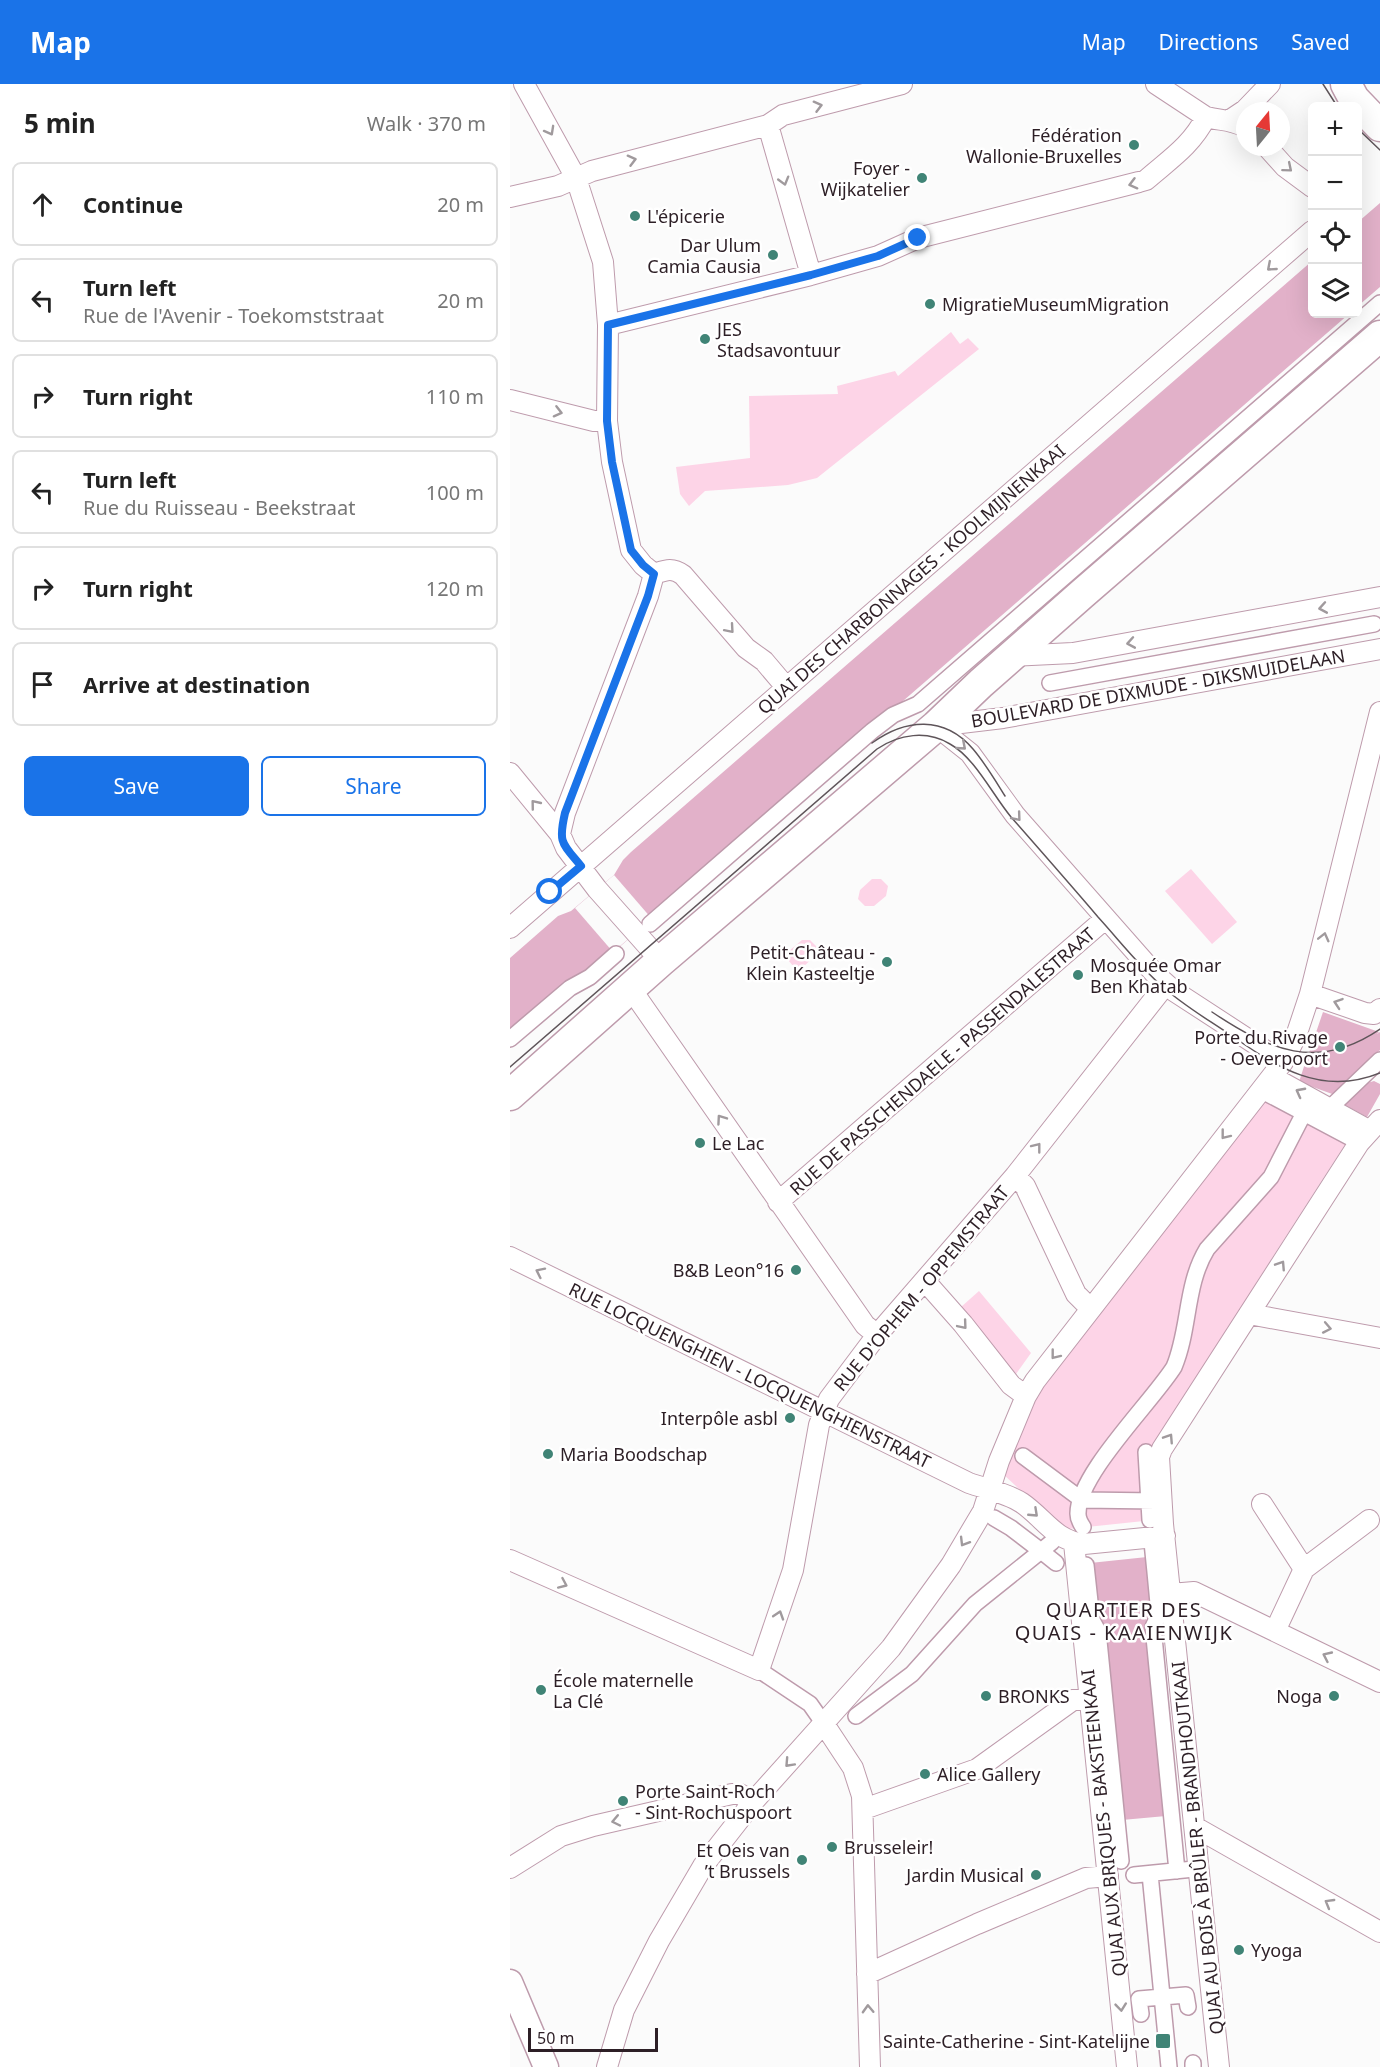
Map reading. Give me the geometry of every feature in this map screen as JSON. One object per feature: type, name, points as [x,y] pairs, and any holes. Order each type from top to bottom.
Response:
[{"type":"main road","points":[[1353,93],[1380,126]]},
{"type":"main road","points":[[510,1095],[661,961],[936,726],[1012,656],[1380,336]]},
{"type":"street","points":[[524,84],[576,178],[603,262],[608,325],[607,421],[612,462],[631,550],[654,574]]},
{"type":"street","points":[[510,197],[558,186],[592,171],[768,125],[783,115],[902,84]]},
{"type":"street","points":[[1156,84],[1206,117],[1236,123]]},
{"type":"street","points":[[1256,102],[1270,84]]},
{"type":"street","points":[[608,325],[811,275],[878,256],[918,238],[1146,180],[1193,139],[1206,117]]},
{"type":"street","points":[[768,125],[811,275]]},
{"type":"street","points":[[1275,156],[1285,167],[1308,184]]},
{"type":"street","name":"QUAI DES CHARBONNAGES - KOOLMIJNENKAAI","points":[[510,928],[1308,235]]},
{"type":"street","points":[[643,928],[872,731],[897,712],[918,704],[1076,575],[1380,303]]},
{"type":"street","points":[[510,400],[594,421],[607,421]]},
{"type":"street","points":[[654,574],[670,569],[683,575],[746,648],[764,661],[786,687]]},
{"type":"street","points":[[560,834],[565,813],[648,596],[654,574]]},
{"type":"street","points":[[1012,656],[1073,653],[1380,597]]},
{"type":"street","name":"BOULEVARD DE DIXMUDE - DIKSMUIDELAAN","points":[[1050,683],[1374,624]]},
{"type":"street","name":"BOULEVARD DE DIXMUDE - DIKSMUIDELAAN","points":[[936,726],[1002,718],[1380,649]]},
{"type":"street","points":[[607,2067],[624,2010],[654,1948],[704,1866],[753,1802],[891,1648],[922,1607],[983,1512],[999,1461],[1026,1396],[1035,1382],[1274,1077],[1296,1036],[1310,994],[1380,712]]},
{"type":"street","points":[[936,726],[970,753],[1005,803],[1147,966],[1166,984],[1239,1035],[1304,1113]]},
{"type":"street","points":[[510,773],[560,834],[566,848],[597,889],[643,928],[661,961]]},
{"type":"street","name":"RUE DE PASSCHENDAELE - PASSENDALESTRAAT","points":[[778,1202],[1105,919]]},
{"type":"street","points":[[510,1039],[570,988],[590,977],[616,954]]},
{"type":"street","name":"RUE D'OPHEM - OPPEMSTRAAT","points":[[759,1670],[793,1570],[819,1425],[829,1399],[877,1335],[1015,1176],[1166,984]]},
{"type":"street","points":[[631,989],[864,1325],[877,1335]]},
{"type":"street","points":[[1310,994],[1373,1011]]},
{"type":"street","points":[[1326,1113],[1380,1060]]},
{"type":"street","points":[[1274,1077],[1368,1130]]},
{"type":"street","points":[[1304,1113],[1326,1113],[1368,1130]]},
{"type":"street","points":[[1113,1866],[1098,1631],[1092,1620],[1080,1539],[1088,1482],[1101,1460],[1174,1367],[1179,1355],[1187,1306],[1199,1262],[1207,1249],[1271,1177],[1304,1113]]},
{"type":"street","name":"QUAI AU BOIS À BRÛLER - BRANDHOUTKAAI","points":[[1219,2067],[1171,1594],[1157,1541],[1159,1457],[1368,1130]]},
{"type":"street","points":[[1015,1176],[1025,1186],[1076,1294],[1091,1309]]},
{"type":"street","name":"RUE LOCQUENGHIEN - LOCQUENGHIENSTRAAT","points":[[510,1257],[969,1483],[1024,1504],[1058,1535],[1080,1539]]},
{"type":"street","points":[[925,1281],[963,1324],[1011,1385],[1026,1396]]},
{"type":"street","points":[[1249,1314],[1380,1338]]},
{"type":"street","points":[[1146,1452],[1153,1501],[1150,1520]]},
{"type":"street","points":[[1023,1456],[1084,1544],[1157,1541],[1160,1572],[1159,1614],[1153,1627],[1164,1874],[1162,1997],[1169,2067]]},
{"type":"street","points":[[1080,1539],[1153,1501]]},
{"type":"street","points":[[1262,1504],[1304,1569]]},
{"type":"street","points":[[994,1518],[1047,1547],[1056,1563]]},
{"type":"street","points":[[1275,1631],[1304,1569],[1369,1520]]},
{"type":"street","name":"QUAI AUX BRIQUES - BAKSTEENKAAI","points":[[1080,1539],[1090,1698],[1113,1866],[1127,2067]]},
{"type":"street","points":[[853,1716],[912,1674],[975,1604],[1047,1547]]},
{"type":"street","points":[[510,1560],[759,1670],[810,1704],[853,1768],[859,1783],[864,1809],[870,2067]]},
{"type":"street","points":[[1171,1594],[1194,1592],[1380,1682]]},
{"type":"street","points":[[864,1809],[977,1769],[1073,1700],[1090,1698]]},
{"type":"street","points":[[510,1868],[561,1836],[593,1826],[732,1794],[741,1794],[753,1802]]},
{"type":"street","points":[[1195,1827],[1380,1932]]},
{"type":"street","points":[[1113,1866],[1134,1879],[1194,1869]]},
{"type":"street","points":[[867,1974],[1113,1866]]},
{"type":"street","points":[[510,1982],[546,2067]]},
{"type":"street","points":[[1141,2014],[1139,1999],[1186,1995],[1188,2007]]},
{"type":"shaded area","points":[[1380,203],[1380,287],[1362,303],[1362,264],[1362,219]]},
{"type":"shaded area","points":[[1308,264],[1308,318],[1344,318],[510,1042],[510,958],[558,916],[571,911],[614,875],[631,852]]},
{"type":"shaded area","points":[[951,332],[960,344],[968,338],[979,349],[817,478],[788,485],[705,491],[689,506],[680,494],[676,467],[750,458],[749,396],[838,394],[837,386],[895,371],[898,376]]},
{"type":"shaded area","points":[[1191,869],[1237,922],[1212,944],[1165,891]]},
{"type":"shaded area","points":[[872,879],[881,879],[888,886],[886,896],[874,906],[865,906],[858,899],[860,890]]},
{"type":"shaded area","points":[[802,940],[810,940],[817,947],[815,956],[803,967],[794,967],[788,960],[789,951]]},
{"type":"shaded area","points":[[1323,1012],[1379,1032],[1377,1034],[1380,1032],[1380,1050],[1335,1095],[1299,1082],[1308,1054],[1318,1054],[1309,1053]]},
{"type":"shaded area","points":[[1374,1081],[1380,1084],[1380,1094],[1367,1117],[1345,1105],[1367,1083]]},
{"type":"shaded area","points":[[1261,1100],[1346,1143],[1256,1283],[1258,1285],[1233,1325],[1230,1324],[1151,1448],[1144,1521],[1068,1529],[1053,1521],[1003,1474],[1038,1389]]},
{"type":"shaded area","points":[[979,1291],[1031,1353],[1016,1374],[961,1307]]},
{"type":"shaded area","points":[[1147,1557],[1152,1616],[1146,1618],[1166,1816],[1122,1820],[1102,1620],[1095,1620],[1090,1563]]},
{"type":"pier","points":[[614,875],[652,919],[613,952],[575,908]]},
{"type":"tram line","points":[[1323,84],[1334,102]]},
{"type":"tram line","points":[[1362,133],[1380,150]]},
{"type":"tram line","points":[[872,743],[885,735],[911,725],[924,724],[950,730],[973,749],[1005,796]]},
{"type":"tram line","points":[[510,1067],[877,749],[894,740],[923,735],[950,744],[967,758],[1011,817],[1098,917],[1163,987],[1195,1012],[1265,1057],[1300,1075],[1338,1082],[1359,1080],[1380,1073]]},
{"type":"tram line","points":[[1212,1012],[1253,1037],[1294,1051],[1314,1053],[1335,1050],[1357,1042],[1380,1029]]},
{"type":"place","name":"Fédération Wallonie-Bruxelles","points":[[1134,145]]},
{"type":"place","name":"Foyer - Wijkatelier","points":[[922,178]]},
{"type":"place","name":"L'épicerie","points":[[635,216]]},
{"type":"place","name":"Dar Ulum Camia Causia","points":[[773,255]]},
{"type":"place","name":"MigratieMuseumMigration","points":[[930,304]]},
{"type":"place","name":"JES Stadsavontuur","points":[[705,339]]},
{"type":"place","name":"Petit-Château - Klein Kasteeltje","points":[[887,962]]},
{"type":"place","name":"Mosquée Omar Ben Khatab","points":[[1078,975]]},
{"type":"place","name":"Porte du Rivage - Oeverpoort","points":[[1340,1047]]},
{"type":"place","name":"Le Lac","points":[[700,1143]]},
{"type":"place","name":"B&B Leon°16","points":[[796,1270]]},
{"type":"place","name":"Interpôle asbl","points":[[790,1418]]},
{"type":"place","name":"Maria Boodschap","points":[[548,1454]]},
{"type":"place","name":"École maternelle La Clé","points":[[541,1690]]},
{"type":"place","name":"BRONKS","points":[[986,1696]]},
{"type":"place","name":"Noga","points":[[1334,1696]]},
{"type":"place","name":"Alice Gallery","points":[[925,1774]]},
{"type":"place","name":"Porte Saint-Roch - Sint-Rochuspoort","points":[[623,1801]]},
{"type":"place","name":"Brusseleir!","points":[[832,1847]]},
{"type":"place","name":"Et Oeis van ’t Brussels","points":[[802,1860]]},
{"type":"place","name":"Jardin Musical","points":[[1036,1875]]},
{"type":"place","name":"Yyoga","points":[[1239,1950]]},
{"type":"place","name":"Sainte-Catherine - Sint-Katelijne","points":[[1163,2041]]},
{"type":"district","name":"QUARTIER DES QUAIS - KAAIENWIJK","points":[[1124,1620]]},
{"type":"route","points":[[550,892],[581,866],[566,848],[560,834],[565,813],[648,596],[654,574],[631,550],[612,462],[607,421],[608,325],[811,275],[878,256],[918,238]]}]
